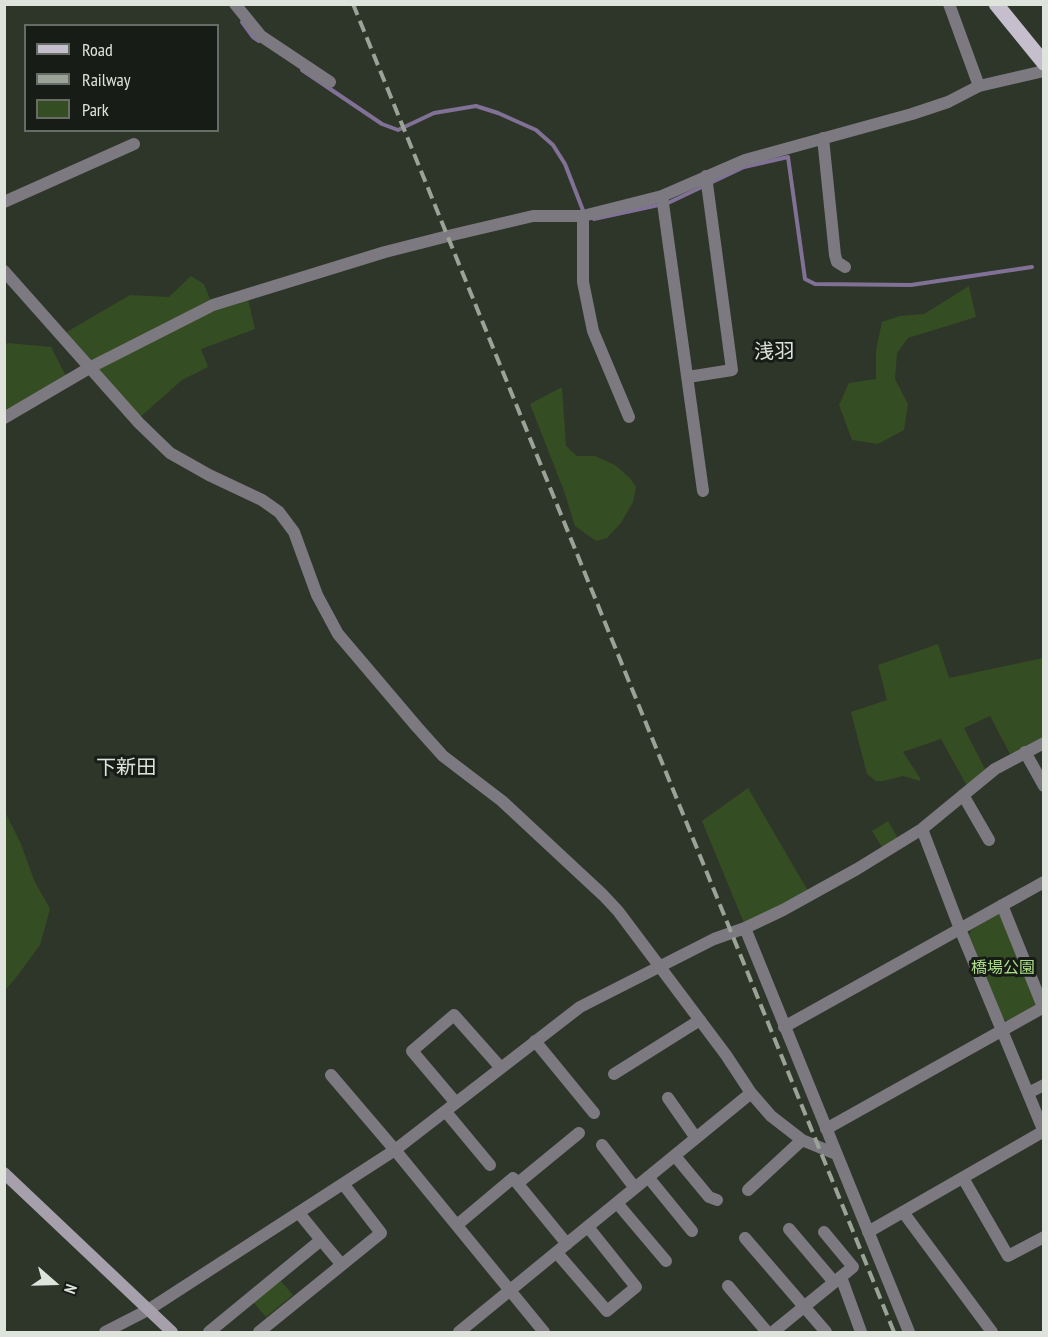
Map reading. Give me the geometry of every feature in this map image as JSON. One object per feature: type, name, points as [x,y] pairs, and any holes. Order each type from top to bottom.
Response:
[{"type":"main road","points":[[996,4],[1044,63]]},
{"type":"street","points":[[235,4],[261,36],[330,82]]},
{"type":"street","points":[[949,4],[979,86]]},
{"type":"street","points":[[4,418],[91,367],[213,305],[385,252],[448,236],[532,216],[583,216],[662,196],[745,160],[939,105],[979,86],[1044,71]]},
{"type":"street","points":[[823,138],[835,255],[837,262],[845,267]]},
{"type":"street","points":[[4,202],[134,144]]},
{"type":"street","points":[[688,377],[732,370],[706,176]]},
{"type":"street","points":[[662,196],[703,491]]},
{"type":"street","points":[[583,216],[583,282],[593,331],[629,417]]},
{"type":"street","points":[[4,271],[139,423],[170,453],[208,475],[262,500],[279,512],[294,532],[317,595],[338,634],[443,756],[502,801],[603,895],[661,967],[751,1093],[771,1116],[802,1140],[836,1154]]},
{"type":"street","points":[[105,1332],[148,1310],[396,1150],[580,1007],[714,939],[745,928],[783,910],[857,869],[922,829],[995,769],[1044,743]]},
{"type":"street","points":[[1025,752],[1044,786]]},
{"type":"street","points":[[963,795],[989,840]]},
{"type":"street","points":[[868,1232],[1043,1132],[922,829]]},
{"type":"street","points":[[784,1027],[1044,882]]},
{"type":"street","points":[[826,1129],[1043,1007],[1002,906]]},
{"type":"street","points":[[745,928],[909,1332]]},
{"type":"street","points":[[456,1103],[412,1051],[454,1015],[501,1068]]},
{"type":"street","points":[[614,1074],[700,1020]]},
{"type":"street","points":[[535,1041],[594,1113]]},
{"type":"street","points":[[332,1075],[544,1332]]},
{"type":"street","points":[[1028,1093],[1044,1085]]},
{"type":"street","points":[[459,1332],[751,1093]]},
{"type":"street","points":[[668,1098],[696,1138]]},
{"type":"street","points":[[446,1112],[490,1165]]},
{"type":"street","points":[[518,1183],[579,1133]]},
{"type":"street","points":[[748,1190],[802,1140]]},
{"type":"street","points":[[602,1145],[635,1188]]},
{"type":"street","points":[[675,1156],[708,1197],[717,1200]]},
{"type":"street","points":[[4,1173],[172,1332]]},
{"type":"street","points":[[648,1177],[692,1231]]},
{"type":"street","points":[[457,1225],[513,1178],[567,1244]]},
{"type":"street","points":[[963,1178],[1008,1256],[1044,1237]]},
{"type":"street","points":[[259,1332],[381,1233],[344,1185]]},
{"type":"street","points":[[617,1203],[666,1261]]},
{"type":"street","points":[[903,1212],[992,1332]]},
{"type":"street","points":[[299,1213],[342,1265]]},
{"type":"street","points":[[557,1252],[607,1311],[636,1287],[588,1227]]},
{"type":"street","points":[[789,1229],[837,1280],[861,1332]]},
{"type":"street","points":[[773,1332],[853,1267],[825,1232]]},
{"type":"street","points":[[745,1238],[826,1332]]},
{"type":"street","points":[[209,1332],[321,1240]]},
{"type":"street","points":[[728,1286],[767,1332]]},
{"type":"green space","points":[[191,276],[204,284],[214,309],[248,299],[255,329],[201,349],[208,367],[182,380],[138,419],[65,333],[130,295],[169,297]]},
{"type":"green space","points":[[969,286],[976,317],[908,338],[897,353],[895,379],[908,404],[904,430],[878,444],[852,440],[839,405],[849,383],[876,379],[876,350],[882,322],[900,316],[924,314]]},
{"type":"green space","points":[[8,343],[51,347],[67,378],[5,414],[4,345]]},
{"type":"green space","points":[[562,387],[566,446],[577,456],[595,456],[615,465],[630,478],[636,487],[633,502],[621,523],[607,538],[596,541],[575,526],[530,404]]},
{"type":"green space","points":[[938,644],[949,678],[1043,658],[1043,737],[1010,754],[990,716],[964,728],[986,771],[967,786],[941,739],[903,752],[920,781],[903,776],[876,781],[867,774],[851,712],[887,700],[878,665]]},
{"type":"green space","points":[[748,788],[808,891],[744,923],[702,821]]},
{"type":"green space","points":[[5,812],[21,844],[34,880],[50,909],[40,945],[5,990]]},
{"type":"green space","points":[[888,821],[899,840],[883,849],[872,831]]},
{"type":"green space","name":"橋場公園","points":[[998,914],[1002,915],[1036,1005],[1008,1021],[1003,1019],[969,935],[971,930]]},
{"type":"green space","points":[[280,1280],[293,1295],[266,1317],[253,1302]]},
{"type":"waterway","points":[[242,22],[253,37],[259,41]]},
{"type":"waterway","points":[[302,70],[382,124],[398,130],[434,113],[476,106],[536,130],[553,145],[565,164],[584,213]]},
{"type":"waterway","points":[[594,219],[668,203],[744,167],[788,157],[805,279],[815,284],[911,285],[1032,267]]},
{"type":"railway","points":[[353,4],[894,1332]]},
{"type":"district","name":"浅羽","points":[[774,352]]},
{"type":"district","name":"下新田","points":[[126,768]]}]
